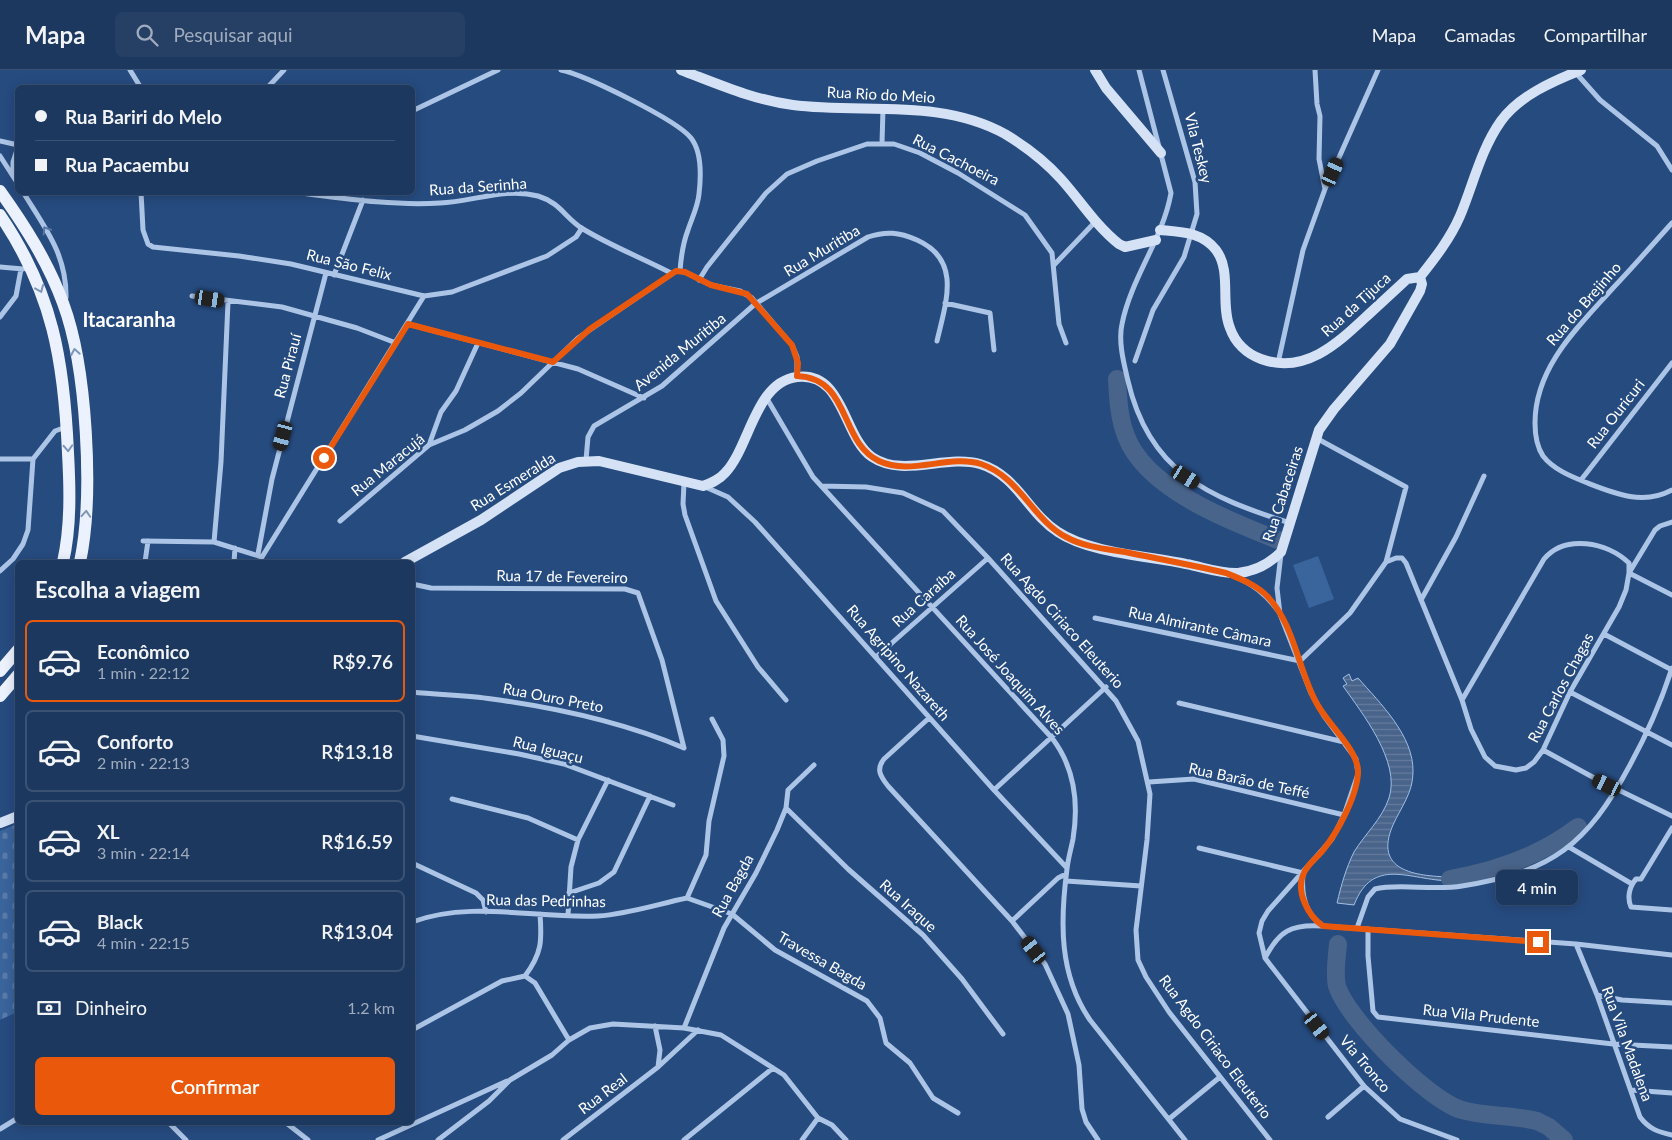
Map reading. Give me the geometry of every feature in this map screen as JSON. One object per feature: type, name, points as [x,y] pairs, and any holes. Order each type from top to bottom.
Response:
[{"type":"main road","name":"Rua Rio do Meio","points":[[681,70],[739,92],[777,102],[810,106],[947,114],[986,126],[1004,134],[1024,147],[1054,172],[1113,239],[1125,247],[1156,240]]},
{"type":"main road","points":[[1095,70],[1106,88],[1161,153]]},
{"type":"main road","name":"Rua Cabaceiras","points":[[797,376],[813,379],[834,393],[862,448],[881,462],[909,465],[951,462],[980,464],[992,469],[1012,482],[1049,525],[1068,538],[1099,548],[1226,573],[1260,568],[1281,552],[1316,438],[1334,409],[1390,344],[1420,291],[1422,284],[1420,277],[1447,242],[1490,141],[1502,120],[1531,95],[1579,71]]},
{"type":"main road","points":[[0,191],[37,247],[65,309],[74,344],[83,412],[86,507],[80,560]]},
{"type":"main road","points":[[0,215],[26,268],[43,294],[56,335],[63,379],[67,426],[69,509],[62,560]]},
{"type":"main road","name":"Rua da Tijuca","points":[[1160,230],[1192,233],[1212,244],[1222,260],[1227,318],[1235,337],[1242,347],[1252,355],[1278,363],[1301,361],[1326,352],[1407,279],[1420,277]]},
{"type":"main road","points":[[703,486],[715,482],[734,462],[766,397],[784,380],[797,376]]},
{"type":"main road","name":"Rua Esmeralda","points":[[409,560],[481,520],[560,468],[586,460],[599,461],[684,483],[703,486]]},
{"type":"main road","points":[[0,671],[15,654]]},
{"type":"main road","points":[[0,696],[15,678]]},
{"type":"main road","points":[[0,823],[15,817]]},
{"type":"street","points":[[130,70],[139,85]]},
{"type":"street","points":[[270,85],[284,70]]},
{"type":"street","points":[[415,110],[498,70]]},
{"type":"street","points":[[560,70],[581,75],[637,104],[685,132],[692,139],[699,159],[699,195],[685,240],[680,271]]},
{"type":"street","points":[[1139,70],[1171,193],[1168,214],[1142,269],[1122,325],[1123,360],[1142,423],[1154,445],[1186,477],[1233,503],[1290,523]]},
{"type":"street","name":"Vila Teskey","points":[[1135,361],[1148,321],[1184,257],[1197,214],[1195,182],[1163,70]]},
{"type":"street","points":[[1315,70],[1316,104],[1320,116],[1319,159],[1325,189]]},
{"type":"street","points":[[1278,363],[1302,250],[1325,189],[1378,70]]},
{"type":"street","points":[[1579,71],[1600,100],[1656,146],[1672,170]]},
{"type":"street","points":[[882,143],[883,109]]},
{"type":"street","points":[[0,141],[15,145]]},
{"type":"street","name":"Rua Cachoeira","points":[[699,280],[707,266],[766,193],[787,174],[854,148],[882,143],[894,144],[920,153],[1015,207],[1032,222],[1052,253],[1059,324],[1066,342]]},
{"type":"street","points":[[13,176],[12,162],[15,154]]},
{"type":"street","points":[[0,156],[15,179]]},
{"type":"street","name":"Rua da Serinha","points":[[319,195],[363,200],[441,203],[481,196],[518,194],[535,196],[552,201],[582,228],[671,273]]},
{"type":"street","points":[[25,195],[56,246],[62,262],[65,275],[65,309]]},
{"type":"street","name":"Rua São Felix","points":[[141,195],[143,230],[148,244],[153,247],[239,256],[291,264],[424,296],[452,292],[547,256],[571,240],[582,228]]},
{"type":"street","points":[[334,275],[363,200]]},
{"type":"street","points":[[1054,265],[1096,220]]},
{"type":"street","name":"Rua do Brejinho","points":[[1672,223],[1579,326],[1555,357],[1544,377],[1535,412],[1537,442],[1543,455],[1553,466],[1606,491],[1638,498],[1653,497],[1672,490]]},
{"type":"street","name":"Rua Muritiba","points":[[755,304],[868,237],[882,232],[895,232],[920,241],[940,256],[947,276],[945,303],[937,341]]},
{"type":"street","points":[[0,267],[26,268],[16,296],[0,317]]},
{"type":"street","points":[[671,273],[680,271],[699,280],[747,294],[792,345],[798,363],[797,376]]},
{"type":"street","name":"Rua Pirauí","points":[[261,558],[272,479],[326,273]]},
{"type":"street","name":"Rua Maracujá","points":[[340,521],[429,445],[465,430],[498,411],[590,329],[671,273]]},
{"type":"street","points":[[192,296],[228,302],[282,307],[357,328],[396,343]]},
{"type":"street","points":[[146,560],[146,542],[214,542],[261,558],[424,296]]},
{"type":"street","points":[[214,542],[221,462],[228,302]]},
{"type":"street","points":[[945,303],[990,313],[992,317],[994,350]]},
{"type":"street","name":"Avenida Muritiba","points":[[586,460],[588,437],[594,426],[662,386],[755,304]]},
{"type":"street","points":[[408,324],[595,375],[644,398]]},
{"type":"street","points":[[429,445],[441,412],[456,391],[478,343]]},
{"type":"street","name":"Rua Ouricuri","points":[[1581,480],[1672,363]]},
{"type":"street","name":"Rua José Joaquim Alves","points":[[766,397],[803,463],[821,486],[1052,738],[1066,758],[1074,786],[1075,829],[1066,881],[1063,934],[1065,962],[1077,1000],[1099,1032],[1185,1140]]},
{"type":"street","points":[[0,571],[18,551],[28,530],[31,515],[33,459],[54,431],[67,426]]},
{"type":"street","points":[[1300,661],[1350,613],[1386,562],[1406,487],[1316,438]]},
{"type":"street","points":[[0,459],[33,459]]},
{"type":"street","points":[[1421,600],[1456,537],[1484,476]]},
{"type":"street","points":[[684,483],[685,515],[716,601],[758,667],[786,700]]},
{"type":"street","name":"Rua Agripino Nazareth","points":[[703,486],[728,497],[740,506],[1067,871]]},
{"type":"street","name":"Rua Agdo Ciriaco Eleuterio","points":[[821,486],[866,487],[916,497],[943,510],[1106,687],[1132,728],[1148,782],[1149,812],[1136,930],[1136,948],[1142,969],[1169,1012],[1270,1140]]},
{"type":"street","name":"Rua Carlos Chagas","points":[[1386,562],[1402,558],[1406,563],[1462,700],[1471,729],[1485,757],[1495,766],[1516,770],[1526,768],[1534,762],[1543,750],[1570,692],[1604,634],[1626,590],[1629,573],[1655,530],[1672,522]]},
{"type":"street","points":[[1462,700],[1550,552],[1566,544],[1597,546],[1622,557],[1629,563],[1629,573],[1672,595]]},
{"type":"street","points":[[234,560],[235,548]]},
{"type":"street","name":"Via Tronco","points":[[1281,552],[1277,588],[1280,614],[1317,704],[1356,759],[1358,774],[1344,815],[1332,839],[1262,921],[1260,943],[1265,958],[1364,1086],[1400,1119],[1457,1140]]},
{"type":"street","name":"Rua Caraíba","points":[[876,657],[988,558]]},
{"type":"street","points":[[1226,573],[1257,588],[1268,597],[1280,614]]},
{"type":"street","name":"Rua 17 de Fevereiro","points":[[415,585],[431,588],[625,589],[638,593],[662,660],[684,748]]},
{"type":"street","name":"Rua Almirante Câmara","points":[[1095,618],[1300,661]]},
{"type":"street","points":[[1357,928],[1368,897],[1374,888],[1454,888],[1481,883],[1538,865],[1569,846],[1589,829],[1617,789],[1647,733],[1672,669],[1604,634]]},
{"type":"street","points":[[994,790],[1106,687]]},
{"type":"street","name":"Rua Ouro Preto","points":[[415,692],[490,698],[540,706],[631,727],[684,748]]},
{"type":"street","points":[[1570,692],[1672,745]]},
{"type":"street","points":[[1179,703],[1344,742]]},
{"type":"street","points":[[929,718],[884,759],[879,769],[888,786],[1012,921],[1045,964],[1060,993],[1068,1014],[1079,1065],[1082,1109],[1086,1122],[1098,1140]]},
{"type":"street","points":[[687,898],[706,855],[709,821],[724,756],[722,740],[712,719]]},
{"type":"street","name":"Rua Iguaçu","points":[[415,737],[519,754],[564,764],[673,805]]},
{"type":"street","points":[[1543,750],[1672,816]]},
{"type":"street","name":"Rua Bagda","points":[[684,1028],[714,950],[756,873],[786,808],[788,790],[814,765]]},
{"type":"street","name":"Rua Barão de Teffé","points":[[1148,782],[1194,779],[1344,815]]},
{"type":"street","points":[[568,915],[571,867],[578,840],[608,780]]},
{"type":"street","points":[[569,893],[599,883],[614,872],[650,796]]},
{"type":"street","points":[[452,799],[528,818],[578,840]]},
{"type":"street","name":"Rua Iraque","points":[[786,808],[848,869],[923,935],[962,979],[1003,1034]]},
{"type":"street","points":[[1672,828],[1641,879],[1636,879],[1632,884],[1629,902],[1631,907],[1672,910]]},
{"type":"street","points":[[1569,846],[1632,884]]},
{"type":"street","points":[[1199,848],[1304,873],[1303,896],[1306,906],[1314,920],[1323,926]]},
{"type":"street","points":[[415,864],[476,893],[483,900],[486,912]]},
{"type":"street","points":[[1012,921],[1067,871]]},
{"type":"street","points":[[1066,881],[1141,886]]},
{"type":"street","name":"Travessa Bagda","points":[[687,898],[732,914],[774,950],[866,1001],[880,1018],[886,1043],[910,1064],[932,1098],[958,1113]]},
{"type":"street","name":"Rua das Pedrinhas","points":[[415,921],[441,914],[486,912],[614,915],[687,898]]},
{"type":"street","points":[[525,976],[539,954],[542,934],[540,914]]},
{"type":"street","points":[[1265,958],[1272,946],[1289,929],[1301,926],[1357,928],[1576,944],[1672,955]]},
{"type":"street","name":"Rua Vila Prudente","points":[[1368,929],[1368,956],[1373,1011],[1378,1017],[1613,1044],[1672,1047]]},
{"type":"street","name":"Rua Vila Madalena","points":[[1576,944],[1597,995],[1640,1117],[1646,1126],[1672,1135]]},
{"type":"street","points":[[415,1028],[502,981],[515,976],[525,976],[535,983],[569,1040]]},
{"type":"street","points":[[1597,995],[1622,1000],[1672,1003]]},
{"type":"street","points":[[415,1123],[510,1080],[562,1047],[581,1032],[601,1025],[654,1026],[709,1031],[733,1040],[792,1082],[818,1118],[832,1125],[846,1140]]},
{"type":"street","points":[[654,1026],[660,1050],[658,1067]]},
{"type":"street","name":"Rua Real","points":[[563,1140],[658,1067],[698,1030]]},
{"type":"street","points":[[684,1140],[773,1068]]},
{"type":"street","points":[[1169,1119],[1220,1077]]},
{"type":"street","points":[[438,1140],[489,1101],[510,1080]]},
{"type":"street","points":[[1328,1117],[1364,1086]]},
{"type":"street","points":[[1631,1090],[1672,1093]]},
{"type":"street","points":[[802,1140],[818,1118]]},
{"type":"street","points":[[0,1129],[15,1120]]},
{"type":"street","points":[[171,1125],[186,1140]]},
{"type":"street","points":[[289,1125],[308,1140]]},
{"type":"street","points":[[378,1140],[411,1125]]},
{"type":"green space","points":[[1318,556],[1334,599],[1309,608],[1293,565]]},
{"type":"green space","points":[[15,825],[15,1013],[0,1020],[0,831]]},
{"type":"shaded area","points":[[1349,674],[1352,681],[1358,678],[1394,721],[1402,733],[1412,759],[1411,787],[1388,840],[1389,852],[1393,861],[1401,868],[1411,872],[1450,877],[1450,881],[1394,874],[1382,876],[1371,880],[1362,890],[1354,905],[1337,903],[1344,877],[1358,845],[1378,820],[1386,806],[1391,784],[1390,769],[1378,739],[1343,686],[1347,684],[1343,678]]},
{"type":"waterway","points":[[1117,379],[1120,415],[1126,436],[1136,455],[1151,472],[1191,501],[1236,523],[1278,540]]},
{"type":"waterway","points":[[1450,879],[1484,872],[1517,861],[1549,846],[1578,827]]},
{"type":"waterway","points":[[1338,944],[1336,981],[1344,1000],[1372,1037],[1411,1076],[1430,1091],[1462,1110],[1537,1121],[1549,1127],[1564,1140]]},
{"type":"district","name":"Itacaranha","points":[[129,320]]},
{"type":"route","points":[[324,458],[408,324],[553,362],[590,329],[676,271],[685,272],[711,285],[740,291],[752,298],[755,304],[792,345],[798,363],[797,376],[813,379],[834,393],[862,448],[881,462],[895,465],[944,462],[980,464],[1003,475],[1012,482],[1049,525],[1068,538],[1099,548],[1226,573],[1243,580],[1268,597],[1280,614],[1311,693],[1324,716],[1352,752],[1358,767],[1355,785],[1338,828],[1332,839],[1304,873],[1302,884],[1303,896],[1314,920],[1323,926],[1538,942]]}]
